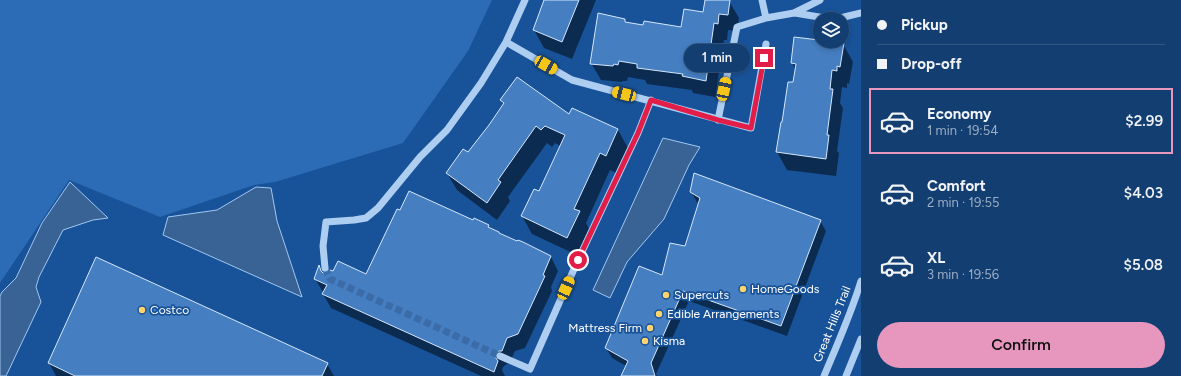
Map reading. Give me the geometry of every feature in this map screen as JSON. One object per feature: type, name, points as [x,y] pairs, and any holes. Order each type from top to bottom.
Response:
[{"type":"street","points":[[325,268],[323,246],[326,222],[366,218],[378,208],[420,157],[447,130],[481,83],[506,42],[525,0]]},
{"type":"street","points":[[762,0],[766,18]]},
{"type":"street","points":[[718,120],[737,28],[766,18],[794,13],[820,0]]},
{"type":"street","points":[[794,13],[825,18],[840,18],[861,13]]},
{"type":"street","points":[[506,42],[572,80],[751,128],[766,44]]},
{"type":"street","points":[[500,356],[530,369],[578,260],[638,133],[651,100]]},
{"type":"street","name":"Great Hills Trail","points":[[824,376],[846,325],[861,281]]},
{"type":"street","points":[[846,376],[861,339]]},
{"type":"shaded area","points":[[0,0],[492,0],[468,51],[403,143],[275,182],[254,185],[160,217],[69,180],[0,283]]},
{"type":"shaded area","points":[[663,138],[700,147],[689,165],[664,219],[627,262],[610,298],[593,290]]},
{"type":"shaded area","points":[[70,182],[108,218],[93,220],[63,230],[39,277],[36,287],[41,302],[6,376],[0,376],[0,296],[16,278],[42,223]]},
{"type":"shaded area","points":[[256,187],[271,188],[277,221],[302,297],[163,235],[168,217],[217,210]]},
{"type":"building","points":[[544,0],[579,0],[562,42],[533,30]]},
{"type":"building","points":[[705,0],[730,0],[728,15],[719,14],[718,24],[714,23],[706,81],[682,76],[683,74],[637,68],[637,64],[619,61],[618,65],[614,64],[613,66],[590,64],[598,13],[625,19],[625,22],[643,25],[644,21],[681,27],[684,9],[703,12]]},
{"type":"building","points":[[794,37],[813,39],[813,48],[843,48],[840,67],[837,66],[837,71],[832,70],[830,89],[833,89],[827,135],[829,135],[826,159],[776,152],[788,82],[793,82],[796,64],[791,63]]},
{"type":"building","points":[[517,77],[569,114],[572,108],[618,129],[606,156],[600,153],[574,209],[580,211],[567,238],[521,216],[534,189],[539,191],[565,135],[545,126],[541,130],[536,126],[498,180],[501,182],[487,203],[446,173],[463,149],[468,152],[489,125],[504,103],[500,100]]},
{"type":"building","points":[[694,173],[821,220],[781,326],[683,291],[651,363],[655,376],[621,376],[628,361],[605,348],[639,266],[662,275],[670,243],[685,246],[700,198],[690,192]]},
{"type":"building","points":[[409,191],[473,220],[474,218],[489,225],[488,227],[499,233],[523,242],[551,256],[543,275],[545,276],[518,334],[507,338],[502,351],[499,351],[496,354],[495,357],[498,361],[494,372],[322,294],[327,285],[314,279],[319,265],[323,273],[330,270],[333,271],[338,261],[366,274],[397,209],[400,210]]},
{"type":"building","name":"Costco","points":[[96,257],[328,363],[322,376],[75,376],[48,363]]},
{"type":"tunnel","points":[[325,268],[330,279],[500,356]]},
{"type":"place","name":"HomeGoods","points":[[743,289]]},
{"type":"place","name":"Supercuts","points":[[666,295]]},
{"type":"place","name":"Costco","points":[[142,310]]},
{"type":"place","name":"Edible Arrangements","points":[[659,314]]},
{"type":"place","name":"Mattress Firm","points":[[650,328]]},
{"type":"place","name":"Kisma","points":[[645,341]]},
{"type":"route","points":[[578,260],[638,133],[651,100],[751,128],[764,58]]}]
